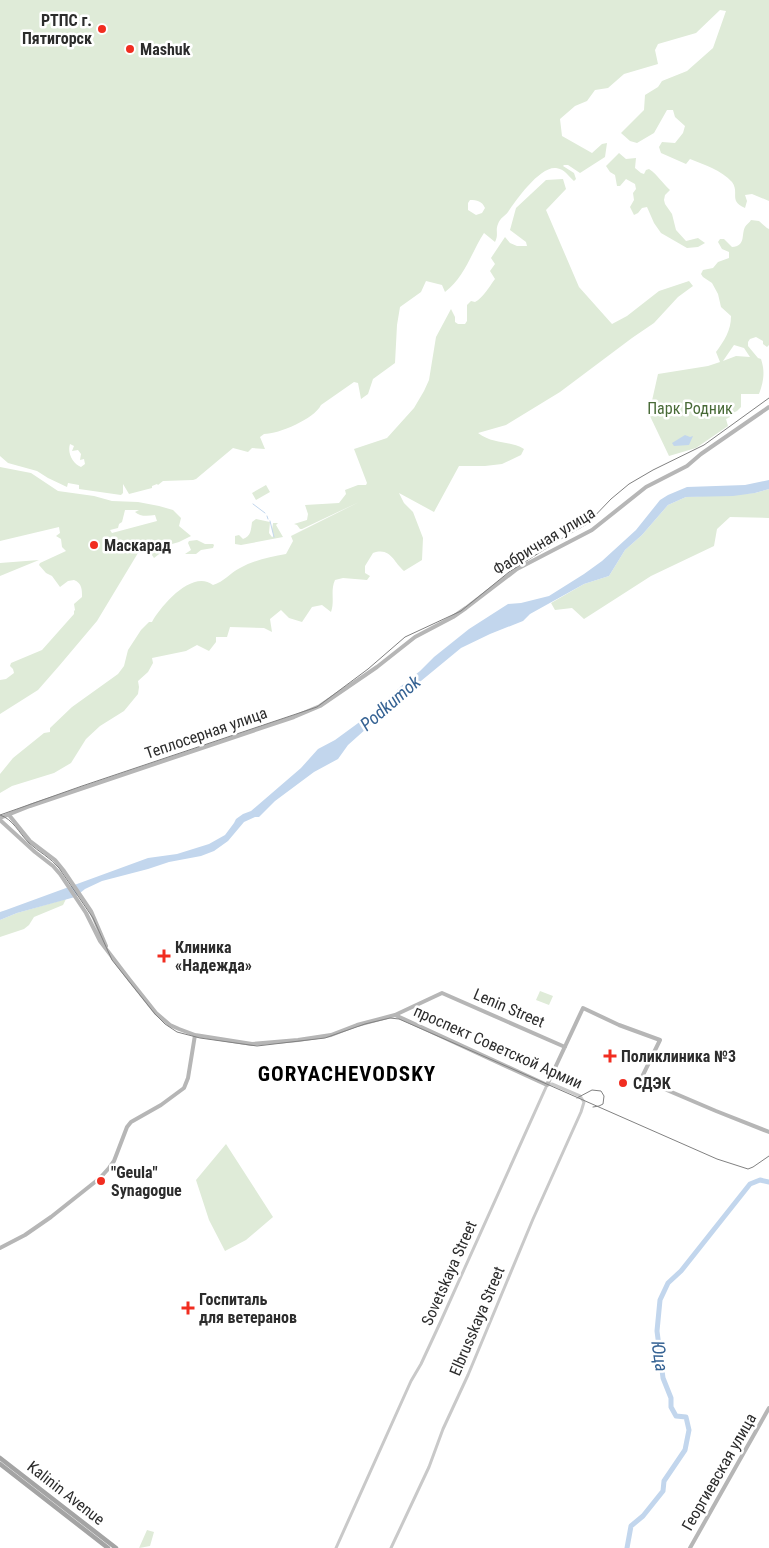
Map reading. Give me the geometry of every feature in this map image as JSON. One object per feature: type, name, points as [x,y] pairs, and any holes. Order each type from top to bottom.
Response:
[{"type":"main road","name":"Фабричная улица","points":[[405,644],[453,617],[505,577],[527,563],[592,530],[646,487],[686,466],[769,407]]},
{"type":"main road","name":"Теплосерная улица","points":[[0,819],[30,806],[294,717],[320,706],[377,667],[405,644]]},
{"type":"main road","name":"проспект Советской Армии","points":[[9,815],[30,840],[55,860],[64,871],[89,912],[100,941],[109,954],[163,1020],[179,1029],[195,1035],[252,1044],[331,1035],[357,1025],[395,1015],[547,1085]]},
{"type":"main road","name":"проспект Советской Армии","points":[[0,819],[53,866],[89,912]]},
{"type":"main road","name":"Lenin Street","points":[[395,1015],[442,993],[565,1047]]},
{"type":"main road","name":"Sovetskaya Street","points":[[547,1085],[582,1008],[619,1025],[660,1040],[642,1079],[769,1132]]},
{"type":"main road","points":[[0,1248],[25,1235],[51,1217],[100,1178],[114,1161],[127,1127],[131,1122],[162,1105],[184,1088],[188,1078],[195,1035]]},
{"type":"main road","name":"Георгиевская улица","points":[[690,1548],[769,1408]]},
{"type":"main road","name":"Kalinin Avenue","points":[[0,1458],[116,1548]]},
{"type":"main road","name":"Kalinin Avenue","points":[[0,1464],[108,1548]]},
{"type":"street","name":"проспект Советской Армии","points":[[547,1085],[552,1084],[580,1096],[584,1102]]},
{"type":"street","name":"Sovetskaya Street","points":[[336,1548],[547,1085]]},
{"type":"street","name":"Elbrusskaya Street","points":[[391,1548],[429,1467],[443,1429],[578,1121],[584,1102]]},
{"type":"green space","points":[[0,0],[769,0],[769,201],[752,194],[745,195],[747,201],[745,208],[737,203],[734,186],[723,174],[690,159],[686,164],[661,153],[659,147],[662,142],[675,143],[683,133],[685,126],[675,117],[673,110],[667,110],[654,133],[637,143],[630,141],[621,133],[644,110],[645,95],[658,87],[662,81],[687,71],[713,48],[726,11],[720,10],[696,33],[658,44],[655,50],[658,64],[624,74],[608,88],[595,90],[587,101],[575,106],[560,119],[562,136],[592,153],[602,144],[607,143],[605,157],[580,173],[568,165],[564,165],[574,173],[576,179],[574,181],[564,171],[556,168],[543,172],[529,185],[500,220],[497,226],[495,242],[484,233],[463,272],[452,286],[445,292],[442,285],[426,281],[421,292],[400,307],[395,363],[373,379],[368,394],[361,399],[358,383],[354,382],[296,425],[264,434],[260,437],[265,449],[252,448],[248,452],[233,448],[196,479],[163,481],[158,485],[152,486],[152,488],[129,494],[123,484],[123,493],[121,495],[79,489],[79,485],[68,483],[67,487],[37,471],[8,463],[0,456]],"holes":[[[470,200],[481,202],[485,208],[482,213],[476,215],[468,210]],[[70,444],[74,446],[72,451],[78,450],[81,454],[80,460],[84,459],[85,464],[81,467],[71,458]]]},
{"type":"green space","points":[[619,153],[626,159],[636,158],[635,168],[644,174],[649,169],[670,190],[665,195],[665,204],[672,214],[676,230],[686,241],[698,238],[705,243],[698,247],[687,248],[661,233],[647,207],[642,208],[634,215],[630,207],[634,200],[635,184],[626,179],[620,186],[617,186],[615,175],[606,166]]},
{"type":"green space","points":[[563,179],[566,189],[546,210],[579,287],[612,324],[627,316],[659,291],[689,281],[693,286],[678,297],[654,323],[560,392],[506,425],[478,433],[484,437],[513,444],[524,449],[521,455],[502,464],[459,466],[434,512],[399,493],[404,503],[413,512],[423,538],[422,560],[404,571],[388,554],[384,552],[373,553],[365,566],[365,573],[370,576],[367,580],[343,578],[335,580],[331,612],[322,605],[312,607],[302,622],[289,618],[281,610],[270,619],[272,632],[264,628],[230,627],[227,637],[216,637],[216,642],[209,651],[197,645],[186,651],[152,658],[153,663],[148,672],[138,681],[138,694],[124,711],[100,726],[86,739],[71,763],[54,773],[12,786],[0,793],[0,774],[13,758],[44,733],[50,732],[50,728],[72,707],[118,674],[124,666],[128,650],[141,630],[149,622],[152,622],[162,607],[178,592],[187,585],[196,582],[205,581],[213,585],[251,563],[286,554],[293,541],[291,536],[359,502],[302,529],[294,524],[307,520],[308,514],[305,505],[339,503],[346,494],[345,490],[358,485],[366,485],[367,483],[354,449],[387,438],[414,408],[429,380],[436,337],[451,309],[455,322],[465,324],[467,321],[467,305],[471,301],[475,302],[481,298],[495,279],[490,271],[495,264],[491,258],[505,237],[510,243],[517,246],[527,246],[526,242],[510,230],[516,208],[546,180]]},
{"type":"green space","name":"Парк Родник","points":[[751,220],[759,221],[769,229],[769,345],[767,347],[763,344],[763,341],[756,337],[748,342],[748,346],[761,359],[763,376],[761,389],[759,394],[741,394],[741,407],[726,419],[728,426],[696,448],[669,456],[649,414],[658,374],[708,366],[720,362],[716,352],[728,331],[731,316],[721,307],[718,294],[712,283],[701,274],[703,270],[713,268],[718,262],[729,258],[729,252],[722,249],[718,242],[720,239],[724,239],[732,247],[739,245],[745,227]],"holes":[[[734,345],[744,348],[750,357],[736,356],[723,361]]]},
{"type":"green space","points":[[0,467],[31,473],[58,491],[94,496],[112,501],[138,502],[173,510],[181,518],[179,526],[191,536],[172,544],[154,558],[144,543],[97,621],[38,690],[0,714],[0,680],[6,679],[14,673],[10,666],[11,663],[42,650],[74,614],[74,604],[82,597],[82,592],[79,583],[74,580],[68,581],[60,587],[52,576],[46,573],[39,565],[66,551],[62,547],[61,539],[56,536],[60,533],[59,527],[0,541]],"holes":[[[125,510],[139,510],[135,512],[147,516],[155,515],[157,521],[112,533],[110,530],[118,528],[122,522]]]},
{"type":"green space","points":[[266,485],[270,492],[256,500],[252,493]]},
{"type":"green space","points":[[769,489],[769,518],[730,517],[717,529],[714,546],[651,576],[584,619],[572,608],[555,610],[551,603],[584,584],[609,576],[625,550],[642,535],[668,505],[686,497],[755,493]]},
{"type":"green space","points":[[256,519],[270,522],[269,533],[272,537],[274,536],[272,530],[273,523],[278,523],[276,525],[283,537],[241,545],[235,544],[235,536],[239,535],[243,539],[248,536],[252,522]]},
{"type":"green space","points":[[197,540],[205,544],[213,544],[213,548],[201,550],[196,554],[185,554],[191,550],[189,541]]},
{"type":"green space","points":[[39,560],[0,576],[0,563]]},
{"type":"green space","points":[[66,899],[63,905],[34,917],[24,929],[0,937],[0,920],[17,913]]},
{"type":"green space","points":[[540,991],[553,996],[549,1005],[536,1000]]},
{"type":"green space","points":[[226,1144],[273,1217],[246,1240],[225,1251],[209,1220],[196,1180]]},
{"type":"green space","points":[[147,1530],[154,1532],[150,1546],[139,1548]]},
{"type":"water","points":[[685,435],[693,436],[689,445],[674,446],[672,443]]},
{"type":"water","name":"Podkumok","points":[[769,480],[769,489],[755,493],[733,496],[686,497],[668,505],[642,535],[625,550],[609,576],[584,584],[530,614],[523,621],[461,648],[348,745],[338,759],[314,772],[275,801],[259,817],[244,822],[228,841],[214,851],[102,881],[85,889],[75,897],[17,913],[0,920],[0,912],[148,858],[177,854],[209,844],[225,835],[236,819],[251,811],[301,768],[318,749],[335,740],[376,710],[434,657],[469,629],[508,604],[521,603],[549,596],[584,574],[602,561],[636,530],[660,500],[687,487],[745,485]]},
{"type":"waterway","points":[[253,504],[265,513]]},
{"type":"waterway","points":[[270,521],[274,537]]},
{"type":"waterway","name":"Юца","points":[[627,1548],[631,1526],[643,1516],[663,1491],[664,1481],[685,1450],[689,1430],[686,1417],[676,1416],[671,1407],[671,1398],[663,1378],[657,1331],[660,1300],[668,1283],[681,1271],[750,1184],[760,1180],[769,1182]]},
{"type":"tram line","points":[[0,815],[317,707],[368,669],[405,637],[461,611],[509,572],[587,524],[611,499],[629,484],[704,445],[769,398]]},
{"type":"tram line","points":[[0,815],[9,820],[29,843],[59,868],[93,918],[112,960],[155,1014],[177,1032],[200,1038],[257,1046],[325,1038],[365,1024],[390,1018],[399,1019],[717,1159],[748,1169],[769,1156]]},
{"type":"tram line","points":[[577,1098],[592,1090],[601,1091],[604,1096],[603,1104],[593,1107]]},
{"type":"place","name":"РТПС г. Пятигорск","points":[[102,29]]},
{"type":"place","name":"Mashuk","points":[[130,49]]},
{"type":"place","name":"Маскарад","points":[[94,545]]},
{"type":"place","name":"Клиника «Надежда»","points":[[164,956]]},
{"type":"place","name":"Поликлиника №3","points":[[610,1056]]},
{"type":"place","name":"СДЭК","points":[[623,1083]]},
{"type":"place","name":"\"Geula\" Synagogue","points":[[101,1181]]},
{"type":"place","name":"Госпиталь для ветеранов","points":[[188,1308]]},
{"type":"district","name":"GORYACHEVODSKY","points":[[347,1074]]}]
